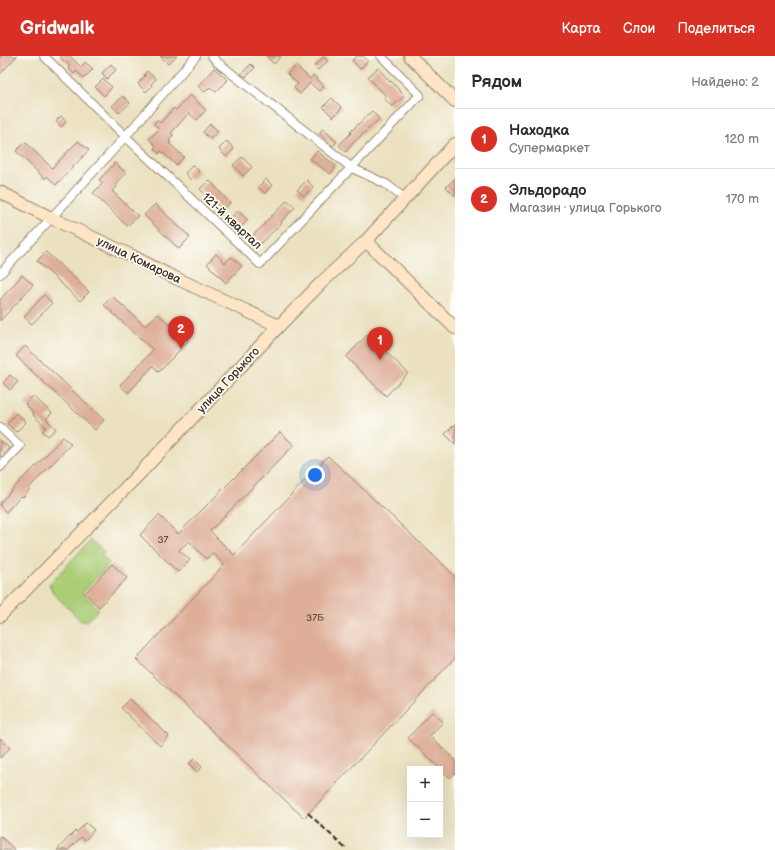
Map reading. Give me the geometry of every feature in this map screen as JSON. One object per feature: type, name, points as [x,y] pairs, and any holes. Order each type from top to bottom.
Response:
[{"type":"main road","points":[[410,56],[455,101]]},
{"type":"main road","name":"улица Горького","points":[[0,616],[141,472],[279,326],[322,282],[366,241],[455,144]]},
{"type":"main road","name":"улица Комарова","points":[[0,192],[167,274],[279,326]]},
{"type":"main road","points":[[366,241],[455,328]]},
{"type":"street","points":[[44,56],[126,137]]},
{"type":"street","points":[[0,274],[126,137],[196,56]]},
{"type":"street","points":[[212,56],[217,62],[352,168],[386,184],[404,198]]},
{"type":"street","name":"121-й квартал","points":[[126,137],[260,264],[420,95],[381,56]]},
{"type":"street","points":[[0,427],[20,446],[0,467]]},
{"type":"green space","points":[[91,540],[104,552],[101,555],[110,564],[82,593],[99,609],[87,621],[81,621],[54,594],[49,584]]},
{"type":"building","points":[[0,56],[17,56],[0,74]]},
{"type":"building","points":[[59,56],[70,56],[81,67],[85,62],[93,69],[84,78],[76,71],[74,74],[68,68],[70,66]]},
{"type":"building","points":[[160,56],[177,56],[168,64]]},
{"type":"building","points":[[266,56],[281,56],[274,64]]},
{"type":"building","points":[[357,56],[363,56],[368,61],[360,69],[352,60]]},
{"type":"building","points":[[324,57],[328,61],[318,70],[314,66]]},
{"type":"building","points":[[111,64],[116,70],[107,79],[102,73]]},
{"type":"building","points":[[251,64],[255,68],[246,77],[241,74]]},
{"type":"building","points":[[296,66],[310,79],[313,75],[324,86],[319,91],[310,83],[300,94],[294,88],[298,84],[287,74]]},
{"type":"building","points":[[214,68],[228,80],[216,92],[210,87],[205,92],[198,86]]},
{"type":"building","points":[[378,68],[404,96],[392,107],[384,98],[386,96],[368,77]]},
{"type":"building","points":[[147,71],[156,79],[146,92],[138,84],[145,76],[144,75]]},
{"type":"building","points":[[103,79],[112,87],[104,96],[95,87]]},
{"type":"building","points":[[190,95],[206,110],[197,120],[189,113],[171,133],[173,135],[169,140],[171,142],[169,143],[184,157],[176,165],[161,151],[159,154],[154,148],[156,146],[149,139],[159,129],[154,124],[157,120],[160,123],[174,108],[176,110]]},
{"type":"building","points":[[123,96],[130,103],[119,113],[112,106]]},
{"type":"building","points":[[332,98],[342,108],[333,117],[323,107]]},
{"type":"building","points":[[372,111],[379,119],[353,143],[346,152],[339,145]]},
{"type":"building","points":[[61,116],[66,122],[61,127],[56,121]]},
{"type":"building","points":[[210,124],[218,131],[210,139],[203,132]]},
{"type":"building","points":[[323,129],[337,142],[333,146],[319,133]]},
{"type":"building","points":[[78,141],[89,150],[56,185],[47,176],[45,179],[16,151],[25,142],[52,168]]},
{"type":"building","points":[[227,141],[234,149],[226,157],[219,149]]},
{"type":"building","points":[[317,151],[336,166],[330,174],[310,159]]},
{"type":"building","points":[[242,157],[252,167],[243,176],[233,165]]},
{"type":"building","points":[[115,163],[126,173],[115,185],[117,187],[112,191],[138,216],[127,226],[93,193],[103,183],[99,180]]},
{"type":"building","points":[[193,165],[199,171],[191,180],[185,173]]},
{"type":"building","points":[[455,178],[455,196],[446,187]]},
{"type":"building","points":[[266,179],[272,185],[265,193],[258,187]]},
{"type":"building","points":[[209,180],[230,203],[222,210],[200,189]]},
{"type":"building","points":[[307,180],[313,187],[304,196],[297,190]]},
{"type":"building","points":[[287,200],[295,207],[281,222],[282,223],[258,246],[250,238]]},
{"type":"building","points":[[155,204],[190,237],[179,249],[144,215]]},
{"type":"building","points":[[238,211],[248,220],[240,228],[230,218]]},
{"type":"building","points":[[46,252],[89,292],[80,301],[37,261]]},
{"type":"building","points":[[216,254],[225,263],[231,257],[242,266],[226,283],[207,264]]},
{"type":"building","points":[[22,275],[33,285],[0,321],[0,300]]},
{"type":"building","points":[[44,295],[52,303],[32,324],[24,317]]},
{"type":"building","points":[[112,296],[145,326],[158,314],[188,341],[159,372],[153,366],[128,393],[120,385],[153,350],[104,305]]},
{"type":"building","points":[[368,334],[408,373],[386,396],[346,357]]},
{"type":"building","points":[[25,346],[104,420],[95,430],[16,356]]},
{"type":"building","points":[[10,375],[18,382],[10,390],[3,383]]},
{"type":"building","points":[[33,396],[52,413],[46,419],[56,429],[48,436],[42,431],[46,427],[33,415],[34,414],[25,404]]},
{"type":"building","points":[[16,413],[26,422],[16,432],[7,424]]},
{"type":"building","points":[[455,424],[455,444],[445,434]]},
{"type":"building","points":[[280,432],[294,445],[210,531],[234,555],[328,456],[455,576],[455,658],[304,818],[136,659],[224,565],[213,553],[206,559],[189,541],[179,550],[190,560],[178,572],[140,535],[159,515],[178,534]]},
{"type":"building","points":[[63,437],[71,444],[29,488],[30,489],[23,497],[21,496],[6,512],[0,506],[0,503]]},
{"type":"building","points":[[0,440],[9,448],[0,458]]},
{"type":"building","points":[[112,564],[127,578],[99,607],[85,593]]},
{"type":"building","points":[[130,699],[169,736],[160,746],[121,708]]},
{"type":"building","points":[[432,712],[443,722],[430,736],[455,760],[455,773],[450,778],[443,771],[443,766],[437,766],[408,738]]},
{"type":"building","points":[[0,738],[10,748],[0,758]]},
{"type":"building","points":[[194,759],[202,767],[197,772],[189,764]]},
{"type":"building","points":[[86,823],[94,830],[85,840],[81,837],[68,850],[57,850],[75,831],[77,832]]},
{"type":"building","points":[[0,836],[15,850],[0,850]]},
{"type":"railway","points":[[308,813],[347,850]]},
{"type":"place","name":"Эльдорадо","points":[[181,349]]},
{"type":"place","name":"Находка","points":[[380,360]]}]
